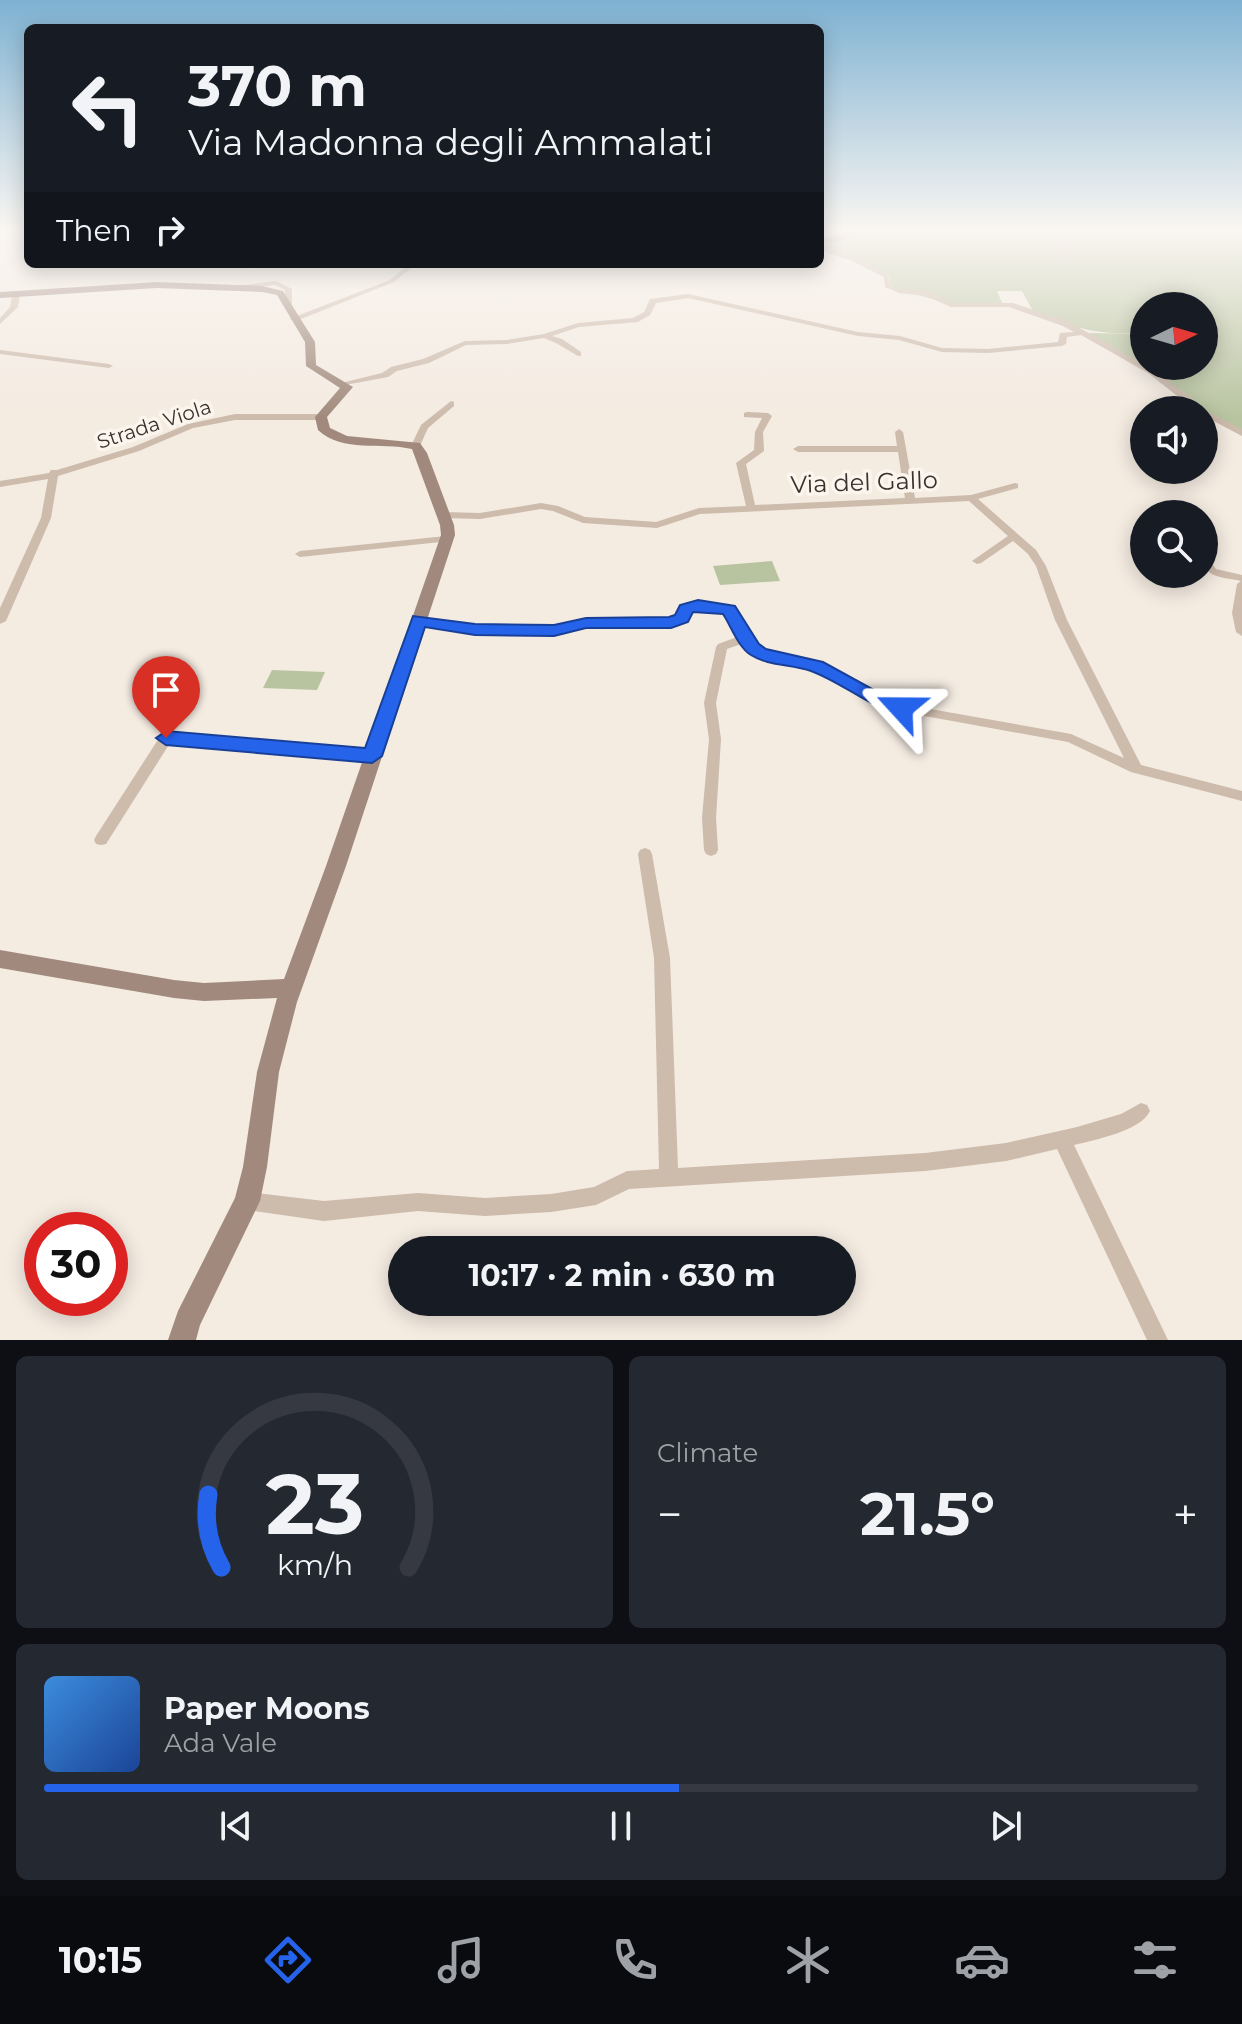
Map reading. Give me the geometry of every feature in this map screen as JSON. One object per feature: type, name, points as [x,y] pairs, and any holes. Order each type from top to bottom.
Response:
[{"type":"street","points":[[0,295],[38,293]]},
{"type":"street","points":[[278,293],[310,342],[311,366],[345,383],[385,375],[403,365],[426,361],[471,341],[507,342],[545,336],[578,325],[635,320],[647,313],[650,304],[661,298],[688,296],[858,334],[900,338],[942,350],[988,351],[1062,344],[1063,335],[1083,333]]},
{"type":"street","points":[[291,311],[353,293]]},
{"type":"street","points":[[915,293],[960,306],[1010,305],[1083,333],[1151,371],[1182,396]]},
{"type":"street","points":[[0,322],[14,307],[16,294]]},
{"type":"street","points":[[545,336],[578,354]]},
{"type":"street","points":[[0,351],[109,366]]},
{"type":"street","points":[[345,383],[347,390],[321,417],[324,430],[342,439],[416,446]]},
{"type":"street","points":[[182,1340],[188,1321],[247,1201],[255,1167],[268,1072],[291,988],[446,539],[448,530],[444,515],[416,446],[424,427],[451,404]]},
{"type":"street","points":[[747,415],[768,416],[759,432],[759,451],[741,463],[751,508]]},
{"type":"street","name":"Strada Viola","points":[[0,484],[42,478],[136,449],[191,426],[235,417],[321,417]]},
{"type":"street","points":[[1218,420],[1242,433]]},
{"type":"street","points":[[899,432],[910,500]]},
{"type":"street","points":[[798,449],[902,449]]},
{"type":"street","points":[[0,621],[46,518],[54,472]]},
{"type":"street","points":[[971,498],[1015,486]]},
{"type":"street","name":"Via del Gallo","points":[[444,515],[480,516],[541,506],[555,508],[583,520],[657,525],[691,513],[971,498],[1032,552],[1041,566],[1061,620],[1136,769]]},
{"type":"street","points":[[977,561],[1014,536]]},
{"type":"street","points":[[300,554],[446,539]]},
{"type":"street","points":[[1218,572],[1242,578]]},
{"type":"street","points":[[1242,584],[1238,613],[1242,632]]},
{"type":"street","points":[[419,620],[475,630],[554,631],[586,623],[671,623],[682,619],[686,609],[709,606],[729,609],[746,638],[760,653],[817,667],[876,700],[901,708],[1071,738],[1136,769],[1242,796]]},
{"type":"street","points":[[711,850],[709,818],[715,739],[710,703],[722,647],[746,638]]},
{"type":"street","points":[[101,840],[166,738],[372,756]]},
{"type":"street","points":[[645,854],[662,958],[669,1178]]},
{"type":"street","points":[[0,959],[204,992],[291,988]]},
{"type":"street","points":[[247,1201],[324,1211],[418,1202],[485,1207],[551,1203],[596,1196],[627,1180],[925,1162],[1006,1152],[1126,1121],[1141,1111]]},
{"type":"street","points":[[1062,1139],[1158,1340]]},
{"type":"green space","points":[[909,293],[998,293],[1003,305],[951,304]]},
{"type":"green space","points":[[1023,293],[1130,293],[1130,333],[1101,332],[1034,313]]},
{"type":"green space","points":[[1218,293],[1242,293],[1242,431],[1218,418],[1218,396],[1187,396],[1162,380],[1218,380]]},
{"type":"green space","points":[[1089,333],[1130,334],[1130,359]]},
{"type":"green space","points":[[772,561],[780,581],[720,585],[713,566]]},
{"type":"green space","points":[[272,670],[325,672],[317,690],[263,688]]},
{"type":"route","points":[[166,738],[372,756],[419,620],[475,630],[554,631],[586,623],[671,623],[682,619],[686,609],[698,605],[729,609],[752,647],[760,653],[817,667],[876,700],[901,708]]}]
